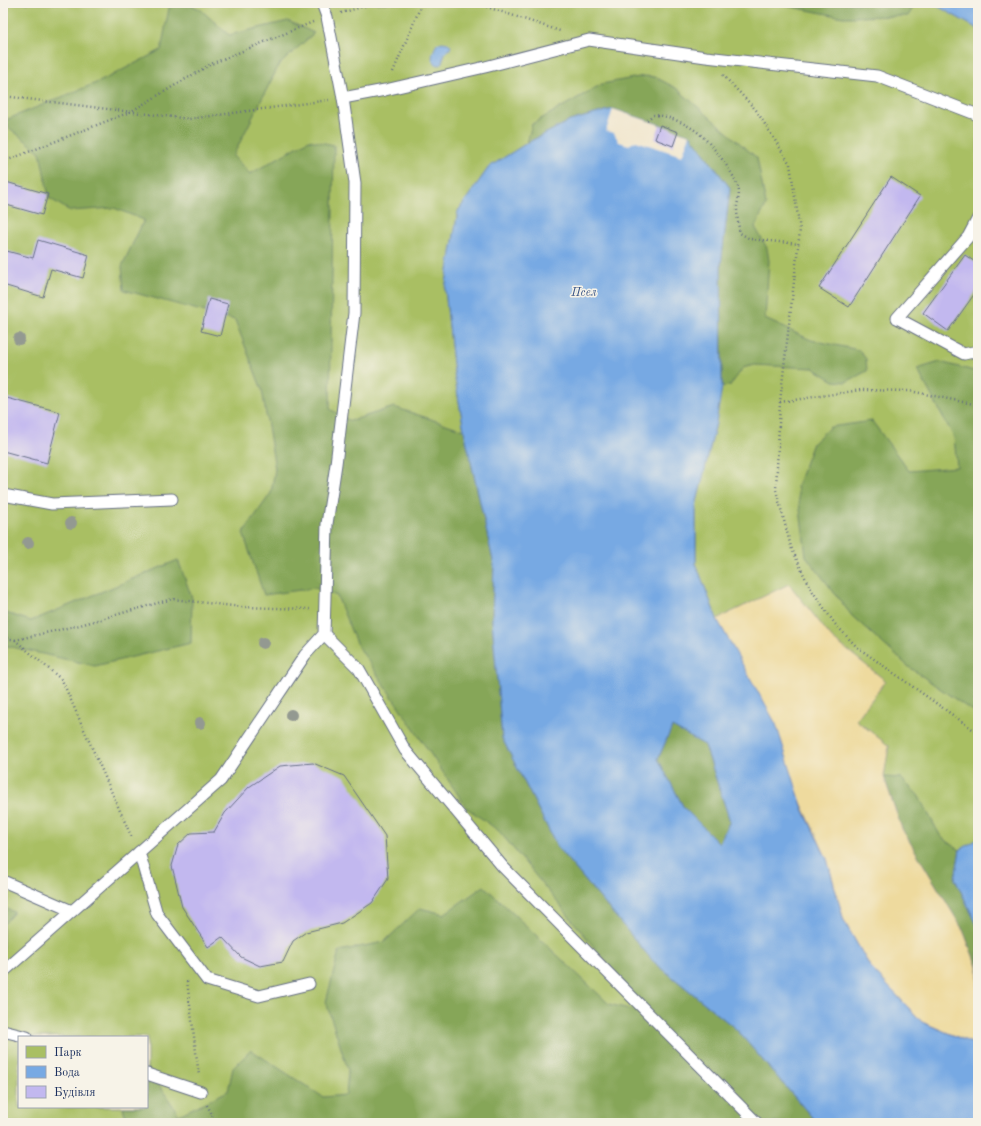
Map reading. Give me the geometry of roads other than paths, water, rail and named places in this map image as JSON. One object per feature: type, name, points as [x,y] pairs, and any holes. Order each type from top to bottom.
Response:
[{"type":"lane","points":[[3,972],[221,780],[305,655],[324,634],[327,524],[336,464],[354,314],[355,183],[343,98],[327,16],[322,3]]},
{"type":"lane","points":[[343,98],[485,67],[589,40],[706,57],[876,76],[978,116]]},
{"type":"lane","points":[[978,218],[968,237],[897,318],[964,354],[978,351]]},
{"type":"lane","points":[[3,495],[52,504],[172,499]]},
{"type":"lane","points":[[324,634],[359,669],[405,750],[503,867],[757,1123]]},
{"type":"lane","points":[[139,852],[157,914],[207,980],[259,996],[309,984]]},
{"type":"lane","points":[[3,881],[72,911]]},
{"type":"lane","points":[[3,1031],[23,1036]]},
{"type":"lane","points":[[148,1074],[201,1092]]},
{"type":"water","points":[[932,3],[978,3],[978,29]]},
{"type":"water","points":[[442,42],[448,43],[451,46],[445,53],[441,65],[434,63],[432,57],[437,44]]},
{"type":"water","name":"Псел","points":[[613,109],[690,135],[730,188],[721,264],[722,387],[716,423],[696,506],[696,564],[717,619],[776,724],[803,809],[827,859],[844,921],[871,968],[922,1022],[974,1044],[978,1044],[978,1123],[817,1123],[736,1029],[653,961],[558,848],[502,738],[492,620],[494,565],[464,430],[454,373],[445,289],[458,211],[489,167],[527,143],[570,121]],"holes":[[[672,727],[705,745],[730,821],[719,843],[684,808],[658,759]]]},
{"type":"water","points":[[978,839],[978,927],[955,879],[960,850]]}]
